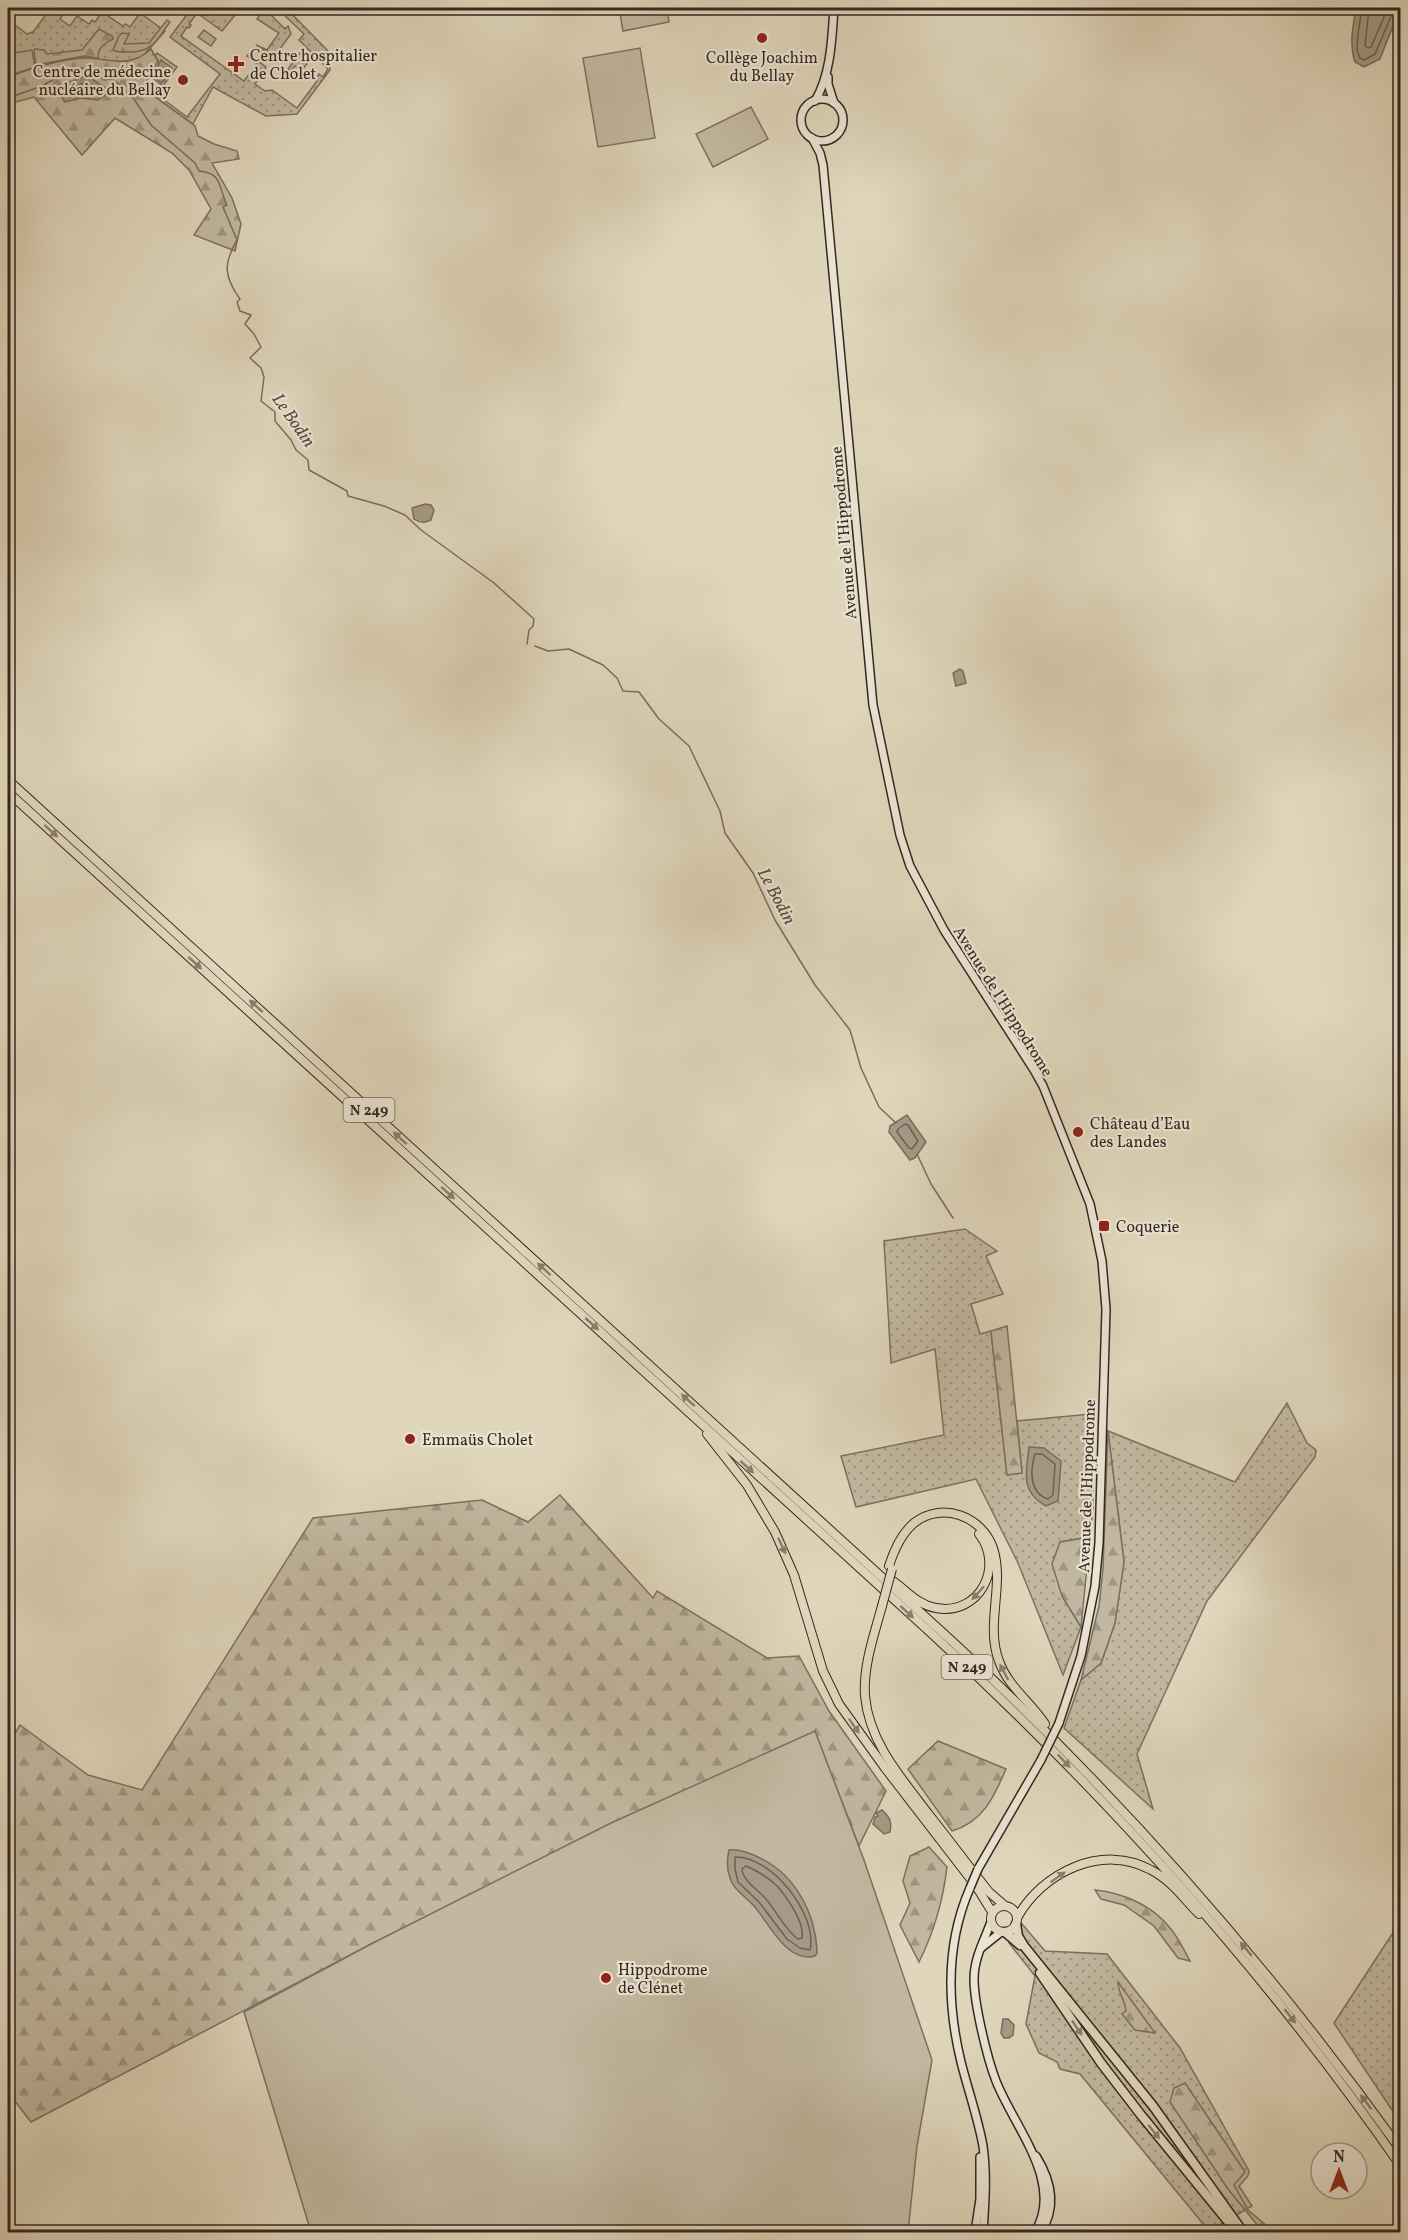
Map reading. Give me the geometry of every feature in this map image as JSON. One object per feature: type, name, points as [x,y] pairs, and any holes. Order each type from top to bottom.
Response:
[{"type":"highway","points":[[1017,1921],[1022,1943],[1136,2084],[1225,2212],[1236,2232]]},
{"type":"highway","points":[[1003,1932],[1017,1942],[1033,1962],[1101,2063],[1135,2108],[1243,2232]]},
{"type":"highway","points":[[1225,2212],[1248,2232]]},
{"type":"main road","points":[[815,101],[828,100],[842,112],[843,123],[839,133],[830,140],[812,138],[804,130],[802,119],[806,108],[815,101],[823,85],[834,8]]},
{"type":"main road","points":[[828,61],[828,84],[834,103]]},
{"type":"main road","name":"Avenue de l’Hippodrome","points":[[812,138],[823,165],[873,705],[900,835],[910,866],[944,930],[1043,1086],[1090,1204],[1102,1261],[1106,1328],[1098,1558],[1094,1599],[1086,1638],[1059,1723],[1041,1760],[978,1869],[956,1931],[950,1990],[956,2037],[982,2144],[986,2175],[983,2232]]},
{"type":"main road","name":"Avenue de l’Hippodrome","points":[[823,165],[824,153],[830,140]]},
{"type":"main road","name":"N 249","points":[[8,780],[872,1568],[1051,1736],[1165,1855],[1248,1951],[1338,2064],[1401,2149]]},
{"type":"main road","name":"N 249","points":[[8,792],[963,1663],[1044,1741],[1135,1835],[1213,1923],[1321,2056],[1401,2165]]},
{"type":"main road","points":[[704,1427],[710,1439],[754,1495],[782,1546],[799,1589],[823,1671],[839,1704],[866,1743],[976,1886],[992,1912],[991,1923],[974,1969],[974,1986],[992,2067],[1000,2091],[1042,2177],[1045,2194],[1043,2214],[1035,2232]]},
{"type":"main road","points":[[902,1788],[872,1740],[862,1704],[861,1679],[863,1664],[900,1538],[915,1522],[924,1517],[944,1513],[959,1514],[982,1529],[990,1540],[996,1560],[993,1629],[998,1659],[1013,1688],[1042,1721],[1051,1736]]},
{"type":"main road","points":[[872,1568],[922,1604],[946,1609],[968,1604],[980,1593],[988,1577],[991,1561],[986,1543],[975,1529],[963,1521],[944,1518],[926,1522],[910,1533],[891,1567]]},
{"type":"main road","points":[[880,1604],[865,1680],[866,1703],[874,1733],[884,1753],[906,1784],[983,1885],[1004,1905],[1013,1909],[1017,1921]]},
{"type":"main road","points":[[980,1950],[1003,1932],[1009,1931],[1032,1898],[1061,1874],[1087,1862],[1108,1859],[1135,1862],[1151,1869],[1174,1887],[1198,1913],[1213,1923]]},
{"type":"main road","points":[[992,1912],[1004,1905]]},
{"type":"main road","points":[[991,1923],[993,1927],[1003,1932]]},
{"type":"main road","name":"Avenue de l’Hippodrome","points":[[973,2110],[981,2175],[975,2232]]},
{"type":"main road","points":[[1029,2147],[1044,2170],[1050,2186],[1050,2208],[1041,2232]]},
{"type":"green space","points":[[51,8],[64,13],[60,19],[70,26],[77,16],[89,24],[92,20],[95,22],[102,12],[123,26],[126,24],[130,27],[140,13],[165,31],[142,57],[122,62],[84,58],[34,68],[8,77],[8,20],[27,34],[33,32]]},
{"type":"green space","points":[[192,8],[241,8],[222,31],[197,13],[189,24],[191,25],[189,28],[187,27],[181,36],[244,81],[257,64],[247,56],[249,54],[266,67],[255,84],[265,91],[272,90],[297,108],[317,81],[319,74],[323,77],[328,69],[299,40],[304,34],[277,8],[286,8],[331,54],[330,70],[297,114],[266,116],[213,87],[193,124],[143,88],[144,85],[187,117],[220,74],[170,37]]},
{"type":"green space","points":[[255,8],[264,8],[285,29],[288,26],[291,34],[274,57],[256,45],[267,50],[279,33],[257,19],[259,16],[252,11]]},
{"type":"green space","points":[[619,8],[667,8],[669,22],[623,31]]},
{"type":"green space","points":[[167,20],[170,22],[158,39],[145,50],[117,52],[113,50],[122,33],[129,34],[124,44],[149,43]]},
{"type":"green space","points":[[99,29],[112,36],[113,39],[102,46],[98,58],[84,56],[36,65],[35,49],[44,50],[47,54],[82,50]]},
{"type":"green space","points":[[204,30],[216,39],[211,46],[198,37]]},
{"type":"green space","points":[[640,48],[655,138],[598,147],[583,58]]},
{"type":"green space","points":[[151,49],[158,61],[143,88],[195,126],[198,136],[237,151],[239,159],[212,163],[232,198],[241,224],[235,251],[194,235],[211,209],[189,170],[172,153],[115,118],[82,155],[34,97],[8,104],[8,77],[66,60],[84,58],[127,61]]},
{"type":"green space","points":[[32,50],[35,67],[8,76],[8,54]]},
{"type":"green space","points":[[157,53],[177,67],[163,86],[150,76],[158,61],[155,56]]},
{"type":"green space","points":[[300,53],[309,61],[302,70],[295,66],[291,71],[288,69]]},
{"type":"green space","points":[[751,107],[768,139],[713,167],[696,134]]},
{"type":"green space","points":[[965,1229],[997,1251],[986,1256],[1003,1294],[971,1304],[980,1334],[991,1331],[1007,1475],[1022,1473],[1017,1421],[1091,1414],[1093,1508],[1090,1537],[1060,1542],[1062,1596],[1081,1627],[1063,1675],[1018,1563],[976,1479],[856,1507],[841,1456],[944,1435],[935,1349],[891,1363],[884,1241]]},
{"type":"green space","points":[[1007,1326],[1022,1473],[1007,1475],[991,1331]]},
{"type":"green space","points":[[1287,1403],[1307,1443],[1316,1450],[1315,1457],[1207,1601],[1137,1754],[1153,1809],[1064,1728],[1081,1680],[1101,1663],[1115,1623],[1124,1562],[1108,1431],[1235,1482]]},
{"type":"green space","points":[[1108,1431],[1124,1562],[1115,1623],[1101,1663],[1081,1680],[1099,1606],[1103,1569]]},
{"type":"green space","points":[[560,1495],[653,1598],[657,1591],[767,1658],[799,1656],[829,1711],[886,1791],[859,1846],[815,1732],[373,1943],[31,2122],[8,2092],[8,1745],[20,1725],[88,1775],[142,1790],[313,1518],[482,1500],[528,1522]]},
{"type":"green space","points":[[1090,1537],[1081,1627],[1062,1596],[1052,1564],[1060,1542]]},
{"type":"green space","name":"Hippodrome de Clénet","points":[[815,1731],[864,1860],[932,2060],[917,2146],[908,2232],[311,2232],[244,2012],[373,1943],[611,1823]]},
{"type":"green space","points":[[938,1741],[1006,1769],[992,1799],[980,1815],[963,1827],[952,1831],[908,1769]]},
{"type":"green space","points":[[929,1847],[947,1867],[937,1916],[919,1962],[900,1925],[910,1903],[903,1881],[910,1856]]},
{"type":"green space","points":[[1095,1890],[1126,1897],[1155,1913],[1173,1932],[1190,1961],[1178,1958],[1154,1926],[1124,1905],[1101,1899]]},
{"type":"green space","points":[[1400,1922],[1400,2122],[1334,2023]]},
{"type":"green space","points":[[1022,1924],[1045,1951],[1107,1954],[1180,2048],[1249,2171],[1248,2176],[1239,2186],[1252,2206],[1209,2231],[1080,2074],[1060,2069],[1057,2062],[1039,2053],[1026,2024],[1035,1976],[1009,1943]]},
{"type":"green space","points":[[1118,1982],[1155,2033],[1135,2030],[1122,2014],[1126,2011]]},
{"type":"green space","points":[[1185,2083],[1245,2172],[1234,2185],[1248,2210],[1274,2232],[1263,2232],[1228,2189],[1170,2102],[1174,2088]]},
{"type":"water","points":[[1356,8],[1400,8],[1380,59],[1364,67],[1355,62],[1352,48]]},
{"type":"water","points":[[161,60],[172,68],[162,83],[153,76]]},
{"type":"water","points":[[89,77],[107,89],[106,94],[98,100],[81,98],[65,102],[57,91],[59,86]]},
{"type":"water","points":[[425,504],[431,505],[434,510],[431,520],[422,522],[414,519],[412,508]]},
{"type":"water","points":[[960,669],[963,671],[966,683],[956,686],[953,673]]},
{"type":"water","points":[[907,1115],[926,1142],[915,1158],[910,1160],[889,1132],[890,1126]]},
{"type":"water","points":[[1029,1447],[1044,1448],[1061,1461],[1058,1501],[1046,1506],[1028,1488],[1026,1473]]},
{"type":"water","points":[[882,1810],[889,1817],[891,1825],[890,1832],[884,1834],[873,1824],[875,1817],[878,1816],[876,1813]]},
{"type":"water","points":[[729,1850],[745,1852],[773,1865],[794,1886],[802,1898],[813,1925],[817,1953],[815,1956],[805,1957],[787,1948],[754,1906],[734,1886],[728,1872]]},
{"type":"water","points":[[1003,2019],[1008,2019],[1014,2025],[1013,2035],[1009,2038],[1004,2038],[1001,2033]]},
{"type":"waterway","points":[[8,98],[82,68],[96,73],[104,80],[114,81],[122,89]]},
{"type":"waterway","name":"Le Bodin","points":[[126,93],[134,99],[151,125],[195,163],[199,171],[207,172],[219,182],[227,205],[223,207],[237,240],[229,256],[228,277],[240,299],[237,302],[240,311],[251,315],[245,324],[261,347],[250,358],[261,368],[264,377],[261,401],[275,412],[275,421],[291,440],[296,450],[308,460],[309,470],[347,491],[348,496],[384,506],[405,515],[421,530],[494,583],[534,619],[533,626],[529,630],[527,644]]},
{"type":"waterway","name":"Le Bodin","points":[[535,646],[548,651],[569,649],[603,665],[617,678],[623,691],[639,692],[659,719],[689,746],[720,811],[725,833],[753,873],[775,920],[815,985],[850,1030],[861,1068],[879,1107],[896,1123]]},
{"type":"waterway","name":"Le Bodin","points":[[917,1154],[931,1184],[953,1218]]},
{"type":"place","name":"Collège Joachim du Bellay","points":[[762,38]]},
{"type":"place","name":"Centre hospitalier de Cholet","points":[[236,64]]},
{"type":"place","name":"Centre de médecine nucléaire du Bellay","points":[[183,80]]},
{"type":"place","name":"Château d’Eau des Landes","points":[[1078,1132]]},
{"type":"place","name":"Coquerie","points":[[1104,1226]]},
{"type":"place","name":"Emmaüs Cholet","points":[[410,1439]]},
{"type":"place","name":"Hippodrome de Clénet","points":[[606,1978]]}]
